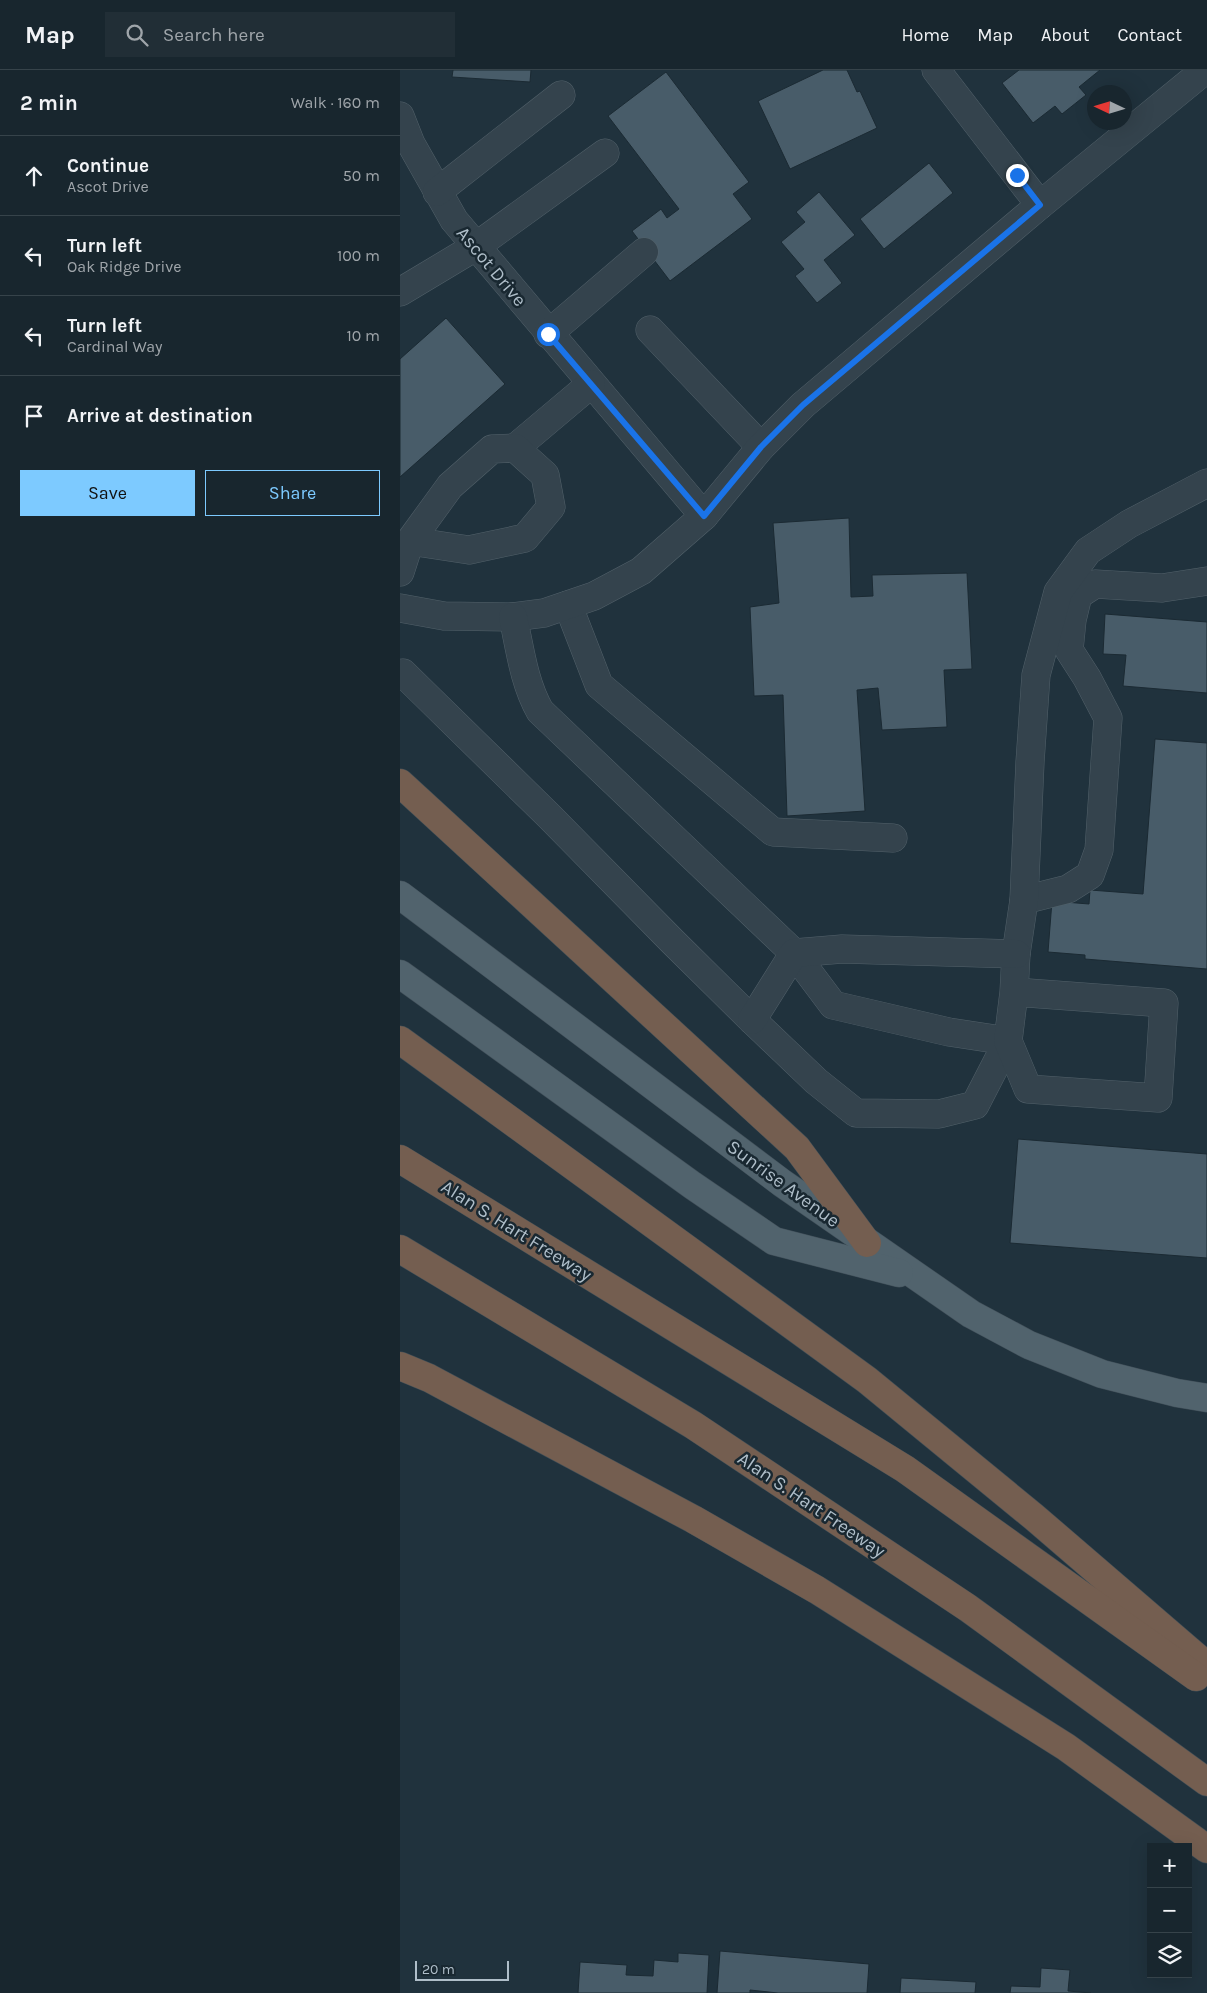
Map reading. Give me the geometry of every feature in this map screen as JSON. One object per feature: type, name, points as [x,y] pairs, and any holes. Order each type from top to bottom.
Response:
[{"type":"highway","points":[[400,783],[798,1148],[867,1243]]},
{"type":"highway","points":[[400,1040],[867,1380],[1034,1517],[1207,1666]]},
{"type":"highway","name":"Alan S. Hart Freeway","points":[[400,1158],[905,1469],[1207,1685]]},
{"type":"highway","name":"Alan S. Hart Freeway","points":[[400,1249],[693,1424],[968,1608],[1207,1782]]},
{"type":"highway","points":[[400,1366],[446,1388],[693,1519],[817,1590],[1066,1747],[1207,1849]]},
{"type":"main road","name":"Sunrise Avenue","points":[[400,895],[782,1183],[971,1314],[1030,1344],[1102,1374],[1177,1393],[1207,1398]]},
{"type":"main road","points":[[400,974],[692,1185],[774,1241],[916,1277]]},
{"type":"street","points":[[936,70],[1040,205]]},
{"type":"street","points":[[400,608],[444,616],[513,617],[544,613],[594,596],[641,571],[704,516],[761,447],[803,405],[1040,205],[1205,70]]},
{"type":"street","points":[[437,192],[561,95]]},
{"type":"street","name":"Ascot Drive","points":[[400,116],[411,144],[454,220],[548,334],[704,516]]},
{"type":"street","points":[[400,292],[475,247],[605,153]]},
{"type":"street","points":[[548,334],[644,252]]},
{"type":"street","points":[[650,330],[761,447]]},
{"type":"street","points":[[400,572],[410,541],[450,486],[492,449],[515,448],[591,384]]},
{"type":"street","points":[[410,541],[468,550],[525,538],[551,507],[545,475],[515,448]]},
{"type":"street","points":[[403,672],[549,816],[672,942],[816,1082],[856,1113],[939,1114],[975,1105],[1008,1041],[1016,954],[1024,900],[1036,675],[1058,592],[1088,552],[1129,524],[1207,483]]},
{"type":"street","points":[[1024,900],[1068,889],[1090,875],[1099,850],[1108,718],[1087,678],[1069,650],[1072,620],[1078,596],[1095,584],[1162,588],[1207,580]]},
{"type":"street","points":[[568,605],[599,685],[773,832],[893,838]]},
{"type":"street","points":[[513,617],[532,696],[540,710],[794,953],[833,1005],[949,1032],[1008,1041]]},
{"type":"street","points":[[794,953],[842,949],[1016,954]]},
{"type":"street","points":[[752,1020],[794,953]]},
{"type":"street","points":[[1008,1041],[1028,1089],[1158,1098],[1164,1003],[1014,992]]},
{"type":"building","points":[[453,70],[531,70],[530,82],[452,77]]},
{"type":"building","points":[[823,70],[847,70],[857,92],[860,91],[877,128],[790,169],[758,101]]},
{"type":"building","points":[[1019,70],[1100,70],[1079,87],[1086,95],[1062,114],[1055,106],[1033,123],[1002,83]]},
{"type":"building","points":[[666,72],[749,182],[733,194],[752,219],[670,281],[632,231],[661,209],[667,218],[679,209],[608,116]]},
{"type":"building","points":[[929,163],[953,193],[884,249],[860,219]]},
{"type":"building","points":[[819,192],[855,235],[824,260],[842,283],[817,303],[795,276],[804,269],[781,242],[805,222],[796,212]]},
{"type":"building","points":[[446,318],[505,384],[400,477],[400,359]]},
{"type":"building","points":[[849,518],[851,597],[873,596],[872,575],[967,573],[972,669],[944,670],[947,727],[882,730],[878,688],[857,690],[865,811],[787,816],[783,695],[754,696],[750,607],[779,603],[773,523]]},
{"type":"building","points":[[1105,614],[1207,622],[1207,693],[1123,686],[1126,655],[1103,654]]},
{"type":"building","points":[[1155,739],[1207,743],[1207,969],[1085,959],[1085,955],[1048,952],[1052,901],[1089,904],[1090,890],[1143,894]]},
{"type":"building","points":[[1018,1139],[1207,1154],[1207,1258],[1010,1243]]},
{"type":"building","points":[[720,1951],[869,1964],[867,1993],[778,1993],[750,1990],[750,1993],[717,1993]]},
{"type":"building","points":[[678,1953],[709,1955],[707,1993],[578,1993],[580,1962],[627,1965],[626,1975],[653,1976],[654,1960],[678,1962]]},
{"type":"building","points":[[1041,1968],[1070,1970],[1068,1991],[1091,1993],[1010,1993],[1011,1986],[1040,1987]]},
{"type":"building","points":[[901,1978],[976,1982],[975,1993],[900,1993]]},
{"type":"route","points":[[548,334],[704,516],[761,447],[803,405],[1040,205],[1017,175]]}]
